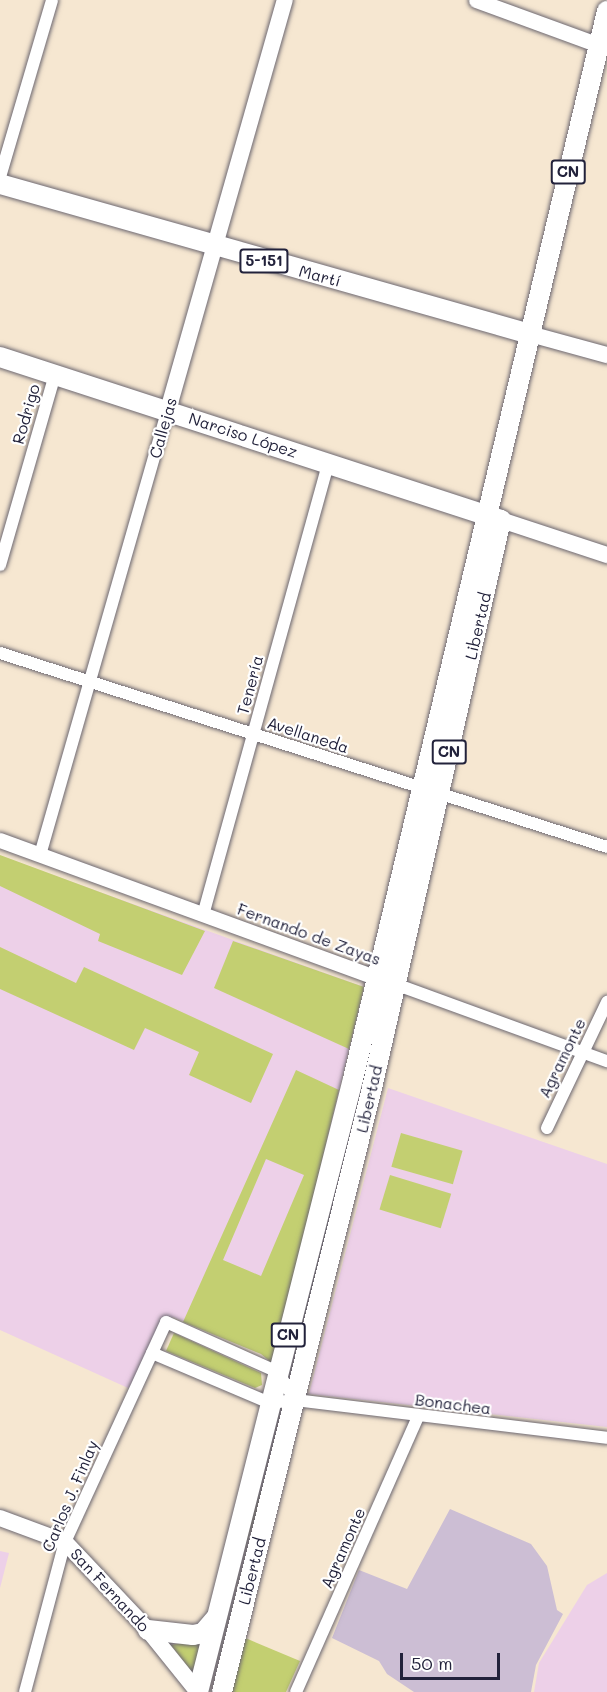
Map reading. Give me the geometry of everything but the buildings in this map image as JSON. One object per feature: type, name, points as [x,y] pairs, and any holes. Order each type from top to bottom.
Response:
[{"type":"main road","name":"Callejas","points":[[168,410],[285,0]]},
{"type":"main road","name":"Libertad","points":[[222,1692],[296,1400],[386,981],[493,518],[530,334],[603,47],[607,10]]},
{"type":"main road","name":"Martí","points":[[0,183],[213,247],[607,355]]},
{"type":"main road","name":"Narciso López","points":[[0,357],[607,555]]},
{"type":"main road","name":"Libertad","points":[[198,1692],[270,1402],[386,981]]},
{"type":"main road","name":"San Fernando","points":[[0,1518],[65,1542],[148,1630],[198,1692]]},
{"type":"main road","points":[[148,1630],[192,1635],[203,1633],[216,1618]]},
{"type":"street","points":[[0,177],[52,0]]},
{"type":"street","points":[[476,0],[603,47]]},
{"type":"street","name":"Rodrigo","points":[[0,565],[55,375]]},
{"type":"street","name":"Callejas","points":[[40,855],[92,681],[168,410]]},
{"type":"street","name":"Tenería","points":[[203,915],[328,463]]},
{"type":"street","name":"Avellaneda","points":[[0,653],[607,847]]},
{"type":"street","name":"Fernando de Zayas","points":[[0,840],[607,1061]]},
{"type":"street","name":"Agramonte","points":[[547,1128],[607,1002]]},
{"type":"street","name":"Carlos J. Finlay","points":[[25,1692],[65,1542],[166,1322],[278,1372]]},
{"type":"street","name":"Bonachea","points":[[152,1353],[270,1402],[296,1400],[418,1417],[607,1438]]},
{"type":"street","points":[[278,1372],[296,1400]]},
{"type":"street","name":"Agramonte","points":[[296,1692],[418,1417]]},
{"type":"shaded area","points":[[0,856],[364,987],[273,1364],[261,1354],[173,1317],[139,1393],[0,1330]]},
{"type":"shaded area","points":[[388,1088],[607,1164],[607,1427],[309,1394]]},
{"type":"shaded area","points":[[450,1509],[531,1544],[547,1566],[557,1610],[563,1614],[536,1665],[531,1692],[414,1692],[387,1674],[379,1661],[332,1638],[359,1570],[407,1589]]},
{"type":"shaded area","points":[[0,1551],[9,1553],[0,1588]]},
{"type":"shaded area","points":[[607,1573],[607,1692],[534,1692],[539,1663],[587,1585]]},
{"type":"green space","points":[[0,855],[205,931],[182,975],[98,941],[100,934],[0,886]]},
{"type":"green space","points":[[233,941],[364,987],[349,1049],[214,988]]},
{"type":"green space","points":[[0,947],[76,983],[84,967],[273,1054],[251,1103],[189,1075],[199,1052],[145,1028],[134,1050],[0,989]]},
{"type":"green space","points":[[296,1070],[339,1090],[273,1364],[261,1354],[183,1322]],"holes":[[[266,1159],[304,1175],[261,1276],[223,1260]]]},
{"type":"green space","points":[[401,1133],[463,1151],[453,1184],[391,1167]]},
{"type":"green space","points":[[390,1175],[451,1194],[441,1228],[379,1209]]},
{"type":"green space","points":[[174,1333],[261,1373],[262,1385],[255,1388],[166,1351]]},
{"type":"green space","points":[[260,1492],[263,1493],[206,1669],[203,1668]]},
{"type":"green space","points":[[243,1637],[300,1661],[286,1692],[231,1692]]},
{"type":"green space","points":[[201,1639],[195,1672],[192,1672],[171,1645]]}]
